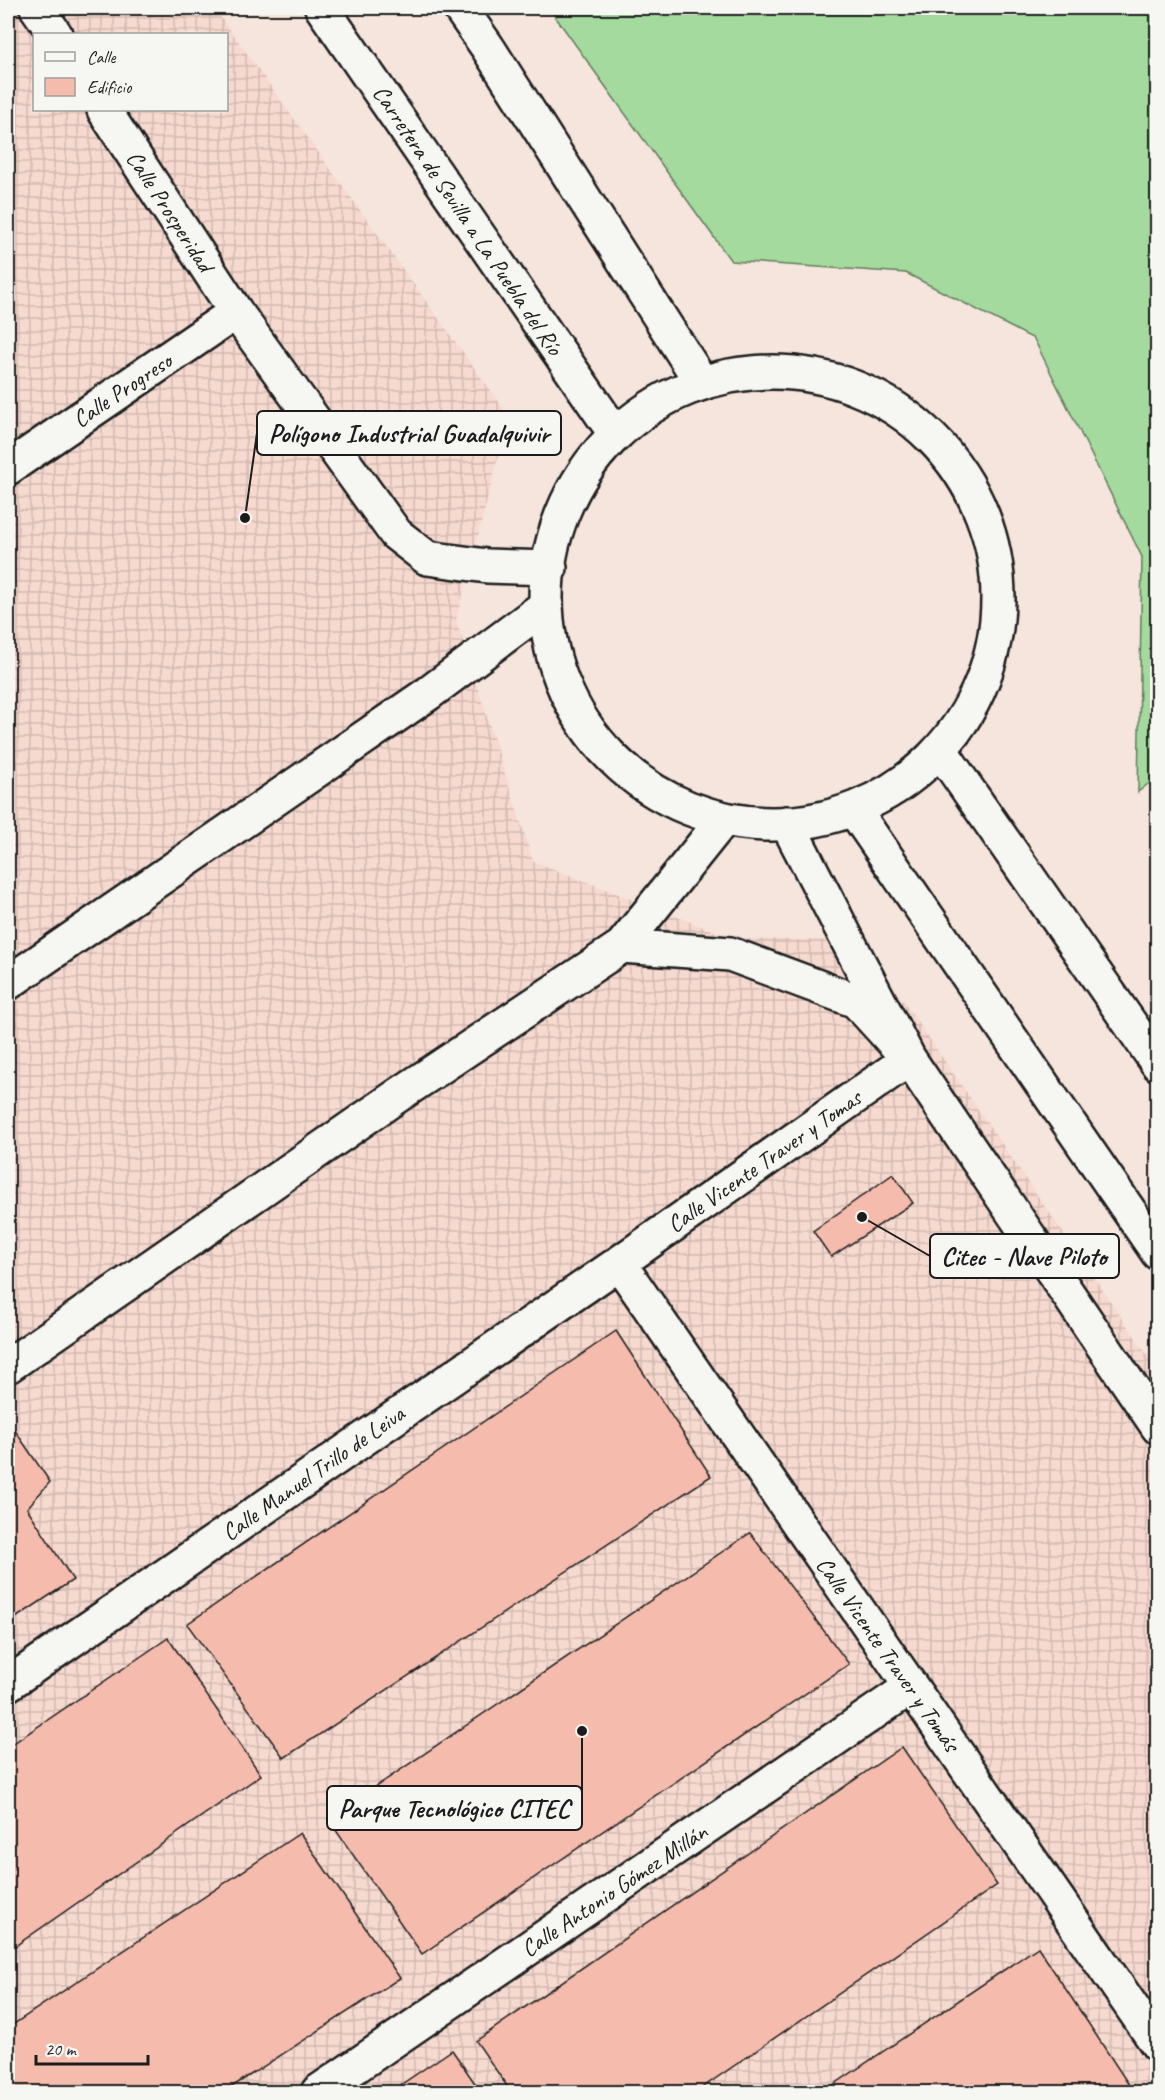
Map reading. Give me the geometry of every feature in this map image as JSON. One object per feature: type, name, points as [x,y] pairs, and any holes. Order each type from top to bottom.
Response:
[{"type":"street","points":[[37,8],[54,33]]},
{"type":"street","points":[[310,8],[397,117]]},
{"type":"street","name":"Carretera de Sevilla a La Puebla del Río","points":[[322,8],[614,432]]},
{"type":"street","points":[[460,8],[488,48],[700,380]]},
{"type":"street","name":"Calle Prosperidad","points":[[105,111],[236,312],[396,534],[427,558],[487,566],[550,568]]},
{"type":"street","name":"Calle Progreso","points":[[8,468],[236,312]]},
{"type":"street","points":[[803,370],[883,397],[945,446],[996,549],[999,629],[975,701],[941,751],[854,810],[802,824],[723,820],[656,794],[596,743],[561,685],[544,608],[558,518],[614,432],[700,380],[803,370]]},
{"type":"street","points":[[8,983],[429,693],[544,608]]},
{"type":"street","points":[[941,751],[1158,1064]]},
{"type":"street","points":[[854,810],[1158,1253]]},
{"type":"street","points":[[8,1366],[397,1096],[621,946],[723,820]]},
{"type":"street","points":[[787,823],[909,1059],[1158,1427]]},
{"type":"street","points":[[621,946],[730,954],[856,1001],[909,1059]]},
{"type":"street","name":"Calle Vicente Traver y Tomas","points":[[619,1263],[909,1059]]},
{"type":"street","name":"Calle Manuel Trillo de Leiva","points":[[8,1684],[619,1263]]},
{"type":"street","name":"Calle Vicente Traver y Tomás","points":[[619,1263],[1158,2045]]},
{"type":"street","name":"Calle Antonio Gómez Millán","points":[[318,2092],[911,1687]]},
{"type":"shaded area","points":[[8,8],[214,8],[509,416],[456,620],[533,861],[734,939],[862,941],[1157,1369],[1157,2092],[8,2092]]},
{"type":"green space","points":[[549,8],[1157,8],[1157,777],[1138,792],[1142,557],[1034,339],[906,273],[731,261]]},
{"type":"building","points":[[893,1174],[913,1203],[831,1257],[813,1231]]},
{"type":"building","points":[[616,1331],[711,1476],[284,1758],[187,1624]]},
{"type":"building","points":[[14,1429],[50,1482],[27,1508],[73,1580],[8,1623],[8,1434]]},
{"type":"building","points":[[750,1533],[849,1664],[422,1954],[328,1819]]},
{"type":"building","points":[[168,1638],[261,1775],[8,1951],[8,1747]]},
{"type":"building","points":[[902,1747],[997,1885],[696,2092],[511,2092],[476,2041]]},
{"type":"building","points":[[300,1833],[400,1978],[224,2092],[8,2092],[8,2028]]},
{"type":"building","points":[[1038,1947],[1129,2085],[1118,2092],[823,2092]]},
{"type":"building","points":[[452,2050],[481,2092],[390,2092]]},
{"type":"place","name":"Polígono Industrial Guadalquivir","points":[[245,518]]},
{"type":"place","name":"Citec - Nave Piloto","points":[[862,1217]]},
{"type":"place","name":"Parque Tecnológico CITEC","points":[[582,1731]]}]
